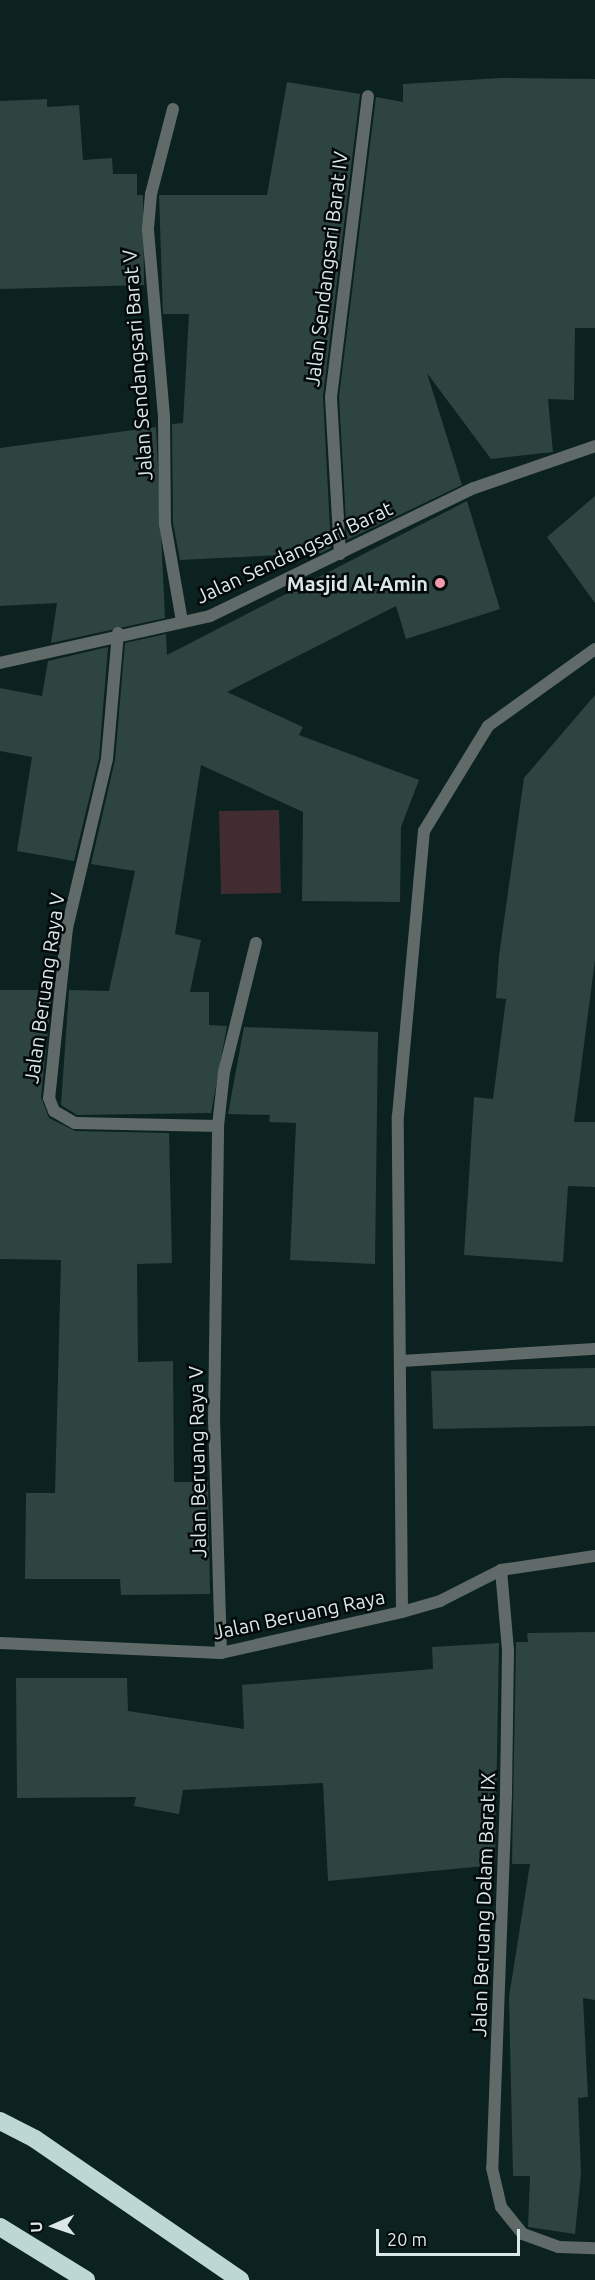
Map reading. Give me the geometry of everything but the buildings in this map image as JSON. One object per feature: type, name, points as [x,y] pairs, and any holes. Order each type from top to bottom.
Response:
[{"type":"highway","points":[[0,2121],[35,2139],[240,2280]]},
{"type":"highway","points":[[0,2227],[86,2280]]},
{"type":"street","name":"Jalan Sendangsari Barat IV","points":[[340,555],[331,397],[368,96]]},
{"type":"street","name":"Jalan Sendangsari Barat V","points":[[173,109],[151,194],[148,230],[164,417],[165,524],[182,621]]},
{"type":"street","name":"Jalan Sendangsari Barat","points":[[0,663],[118,633],[210,616],[340,555],[474,488],[595,446]]},
{"type":"street","name":"Jalan Beruang Raya V","points":[[118,633],[107,759],[67,928],[49,1098],[54,1111],[75,1123],[218,1126]]},
{"type":"street","points":[[402,1612],[402,1360],[398,1116],[424,831],[488,726],[595,649]]},
{"type":"street","name":"Jalan Beruang Raya V","points":[[221,1653],[214,1421],[218,1126],[224,1072],[256,943]]},
{"type":"street","points":[[402,1360],[595,1349]]},
{"type":"street","name":"Jalan Beruang Raya","points":[[0,1643],[221,1653],[402,1612],[440,1601],[501,1569],[595,1557]]},
{"type":"street","name":"Jalan Beruang Dalam Barat IX","points":[[501,1569],[508,1650],[507,1728],[492,2168],[501,2207],[523,2234],[559,2247],[595,2248]]},
{"type":"shaded area","points":[[279,810],[281,893],[221,894],[219,811]]},
{"type":"place","name":"Masjid Al-Amin","points":[[440,583]]}]
